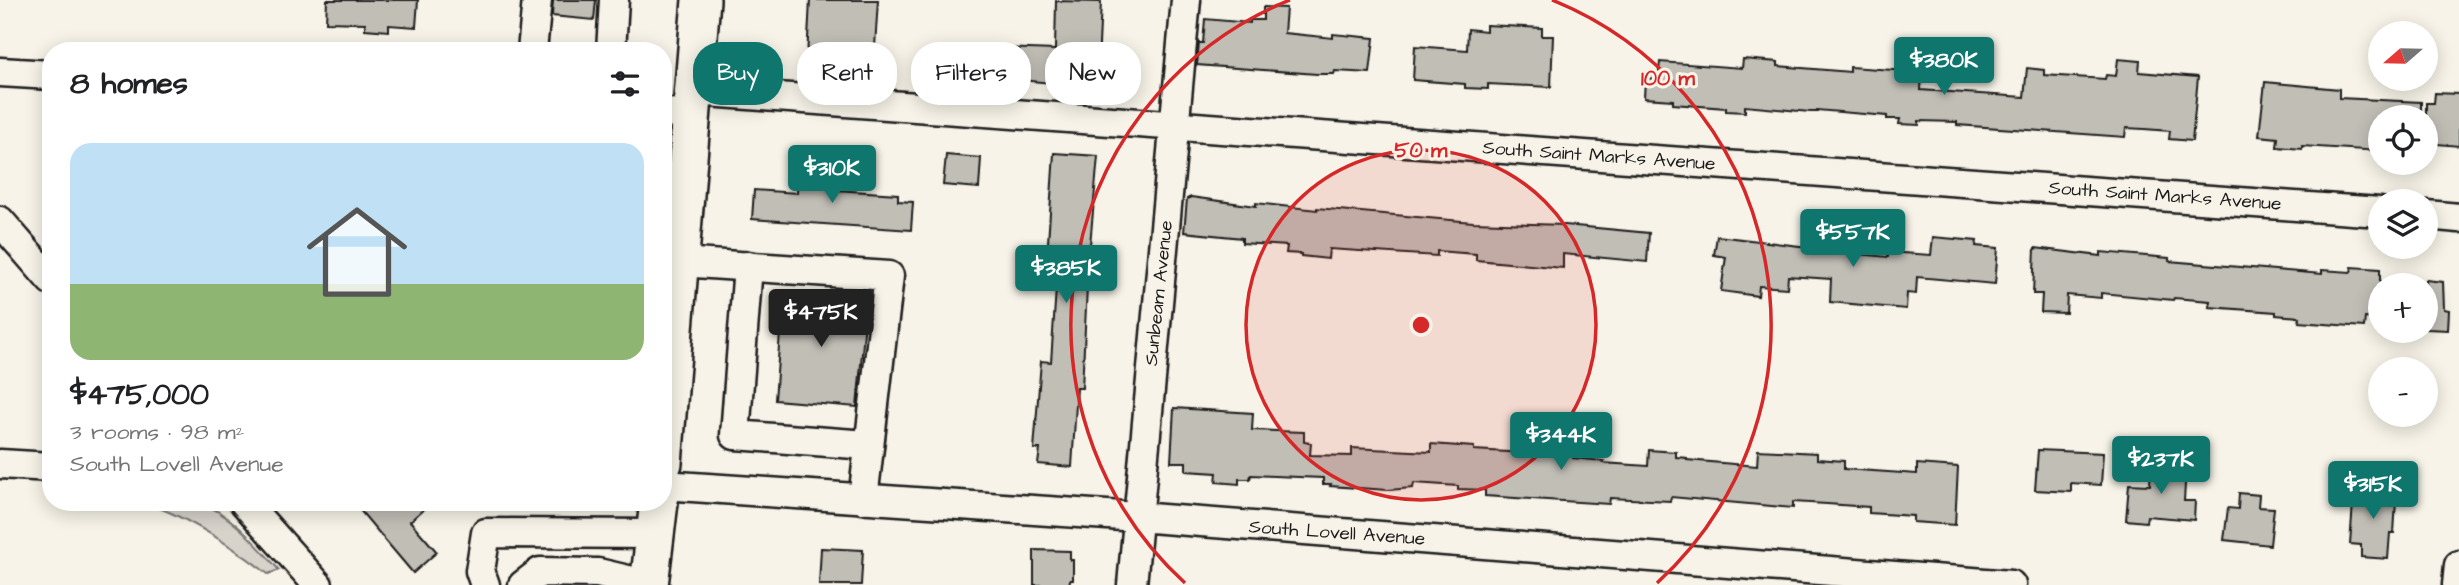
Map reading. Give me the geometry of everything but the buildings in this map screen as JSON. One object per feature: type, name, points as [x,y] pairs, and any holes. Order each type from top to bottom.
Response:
[{"type":"main road","points":[[672,357],[680,262],[683,106],[701,0]]},
{"type":"main road","points":[[649,585],[657,518]]},
{"type":"street","points":[[533,42],[537,0]]},
{"type":"street","points":[[612,42],[614,0]]},
{"type":"street","name":"Sunbeam Avenue","points":[[1132,585],[1186,0]]},
{"type":"street","points":[[0,72],[42,74]]},
{"type":"street","name":"South Saint Marks Avenue","points":[[683,106],[1176,125],[2368,211]]},
{"type":"street","points":[[2438,216],[2459,218]]},
{"type":"street","points":[[0,221],[42,270]]},
{"type":"street","points":[[680,262],[889,276],[863,499]]},
{"type":"street","points":[[748,266],[736,435],[868,445]]},
{"type":"street","points":[[0,464],[42,466]]},
{"type":"street","name":"South Lovell Avenue","points":[[672,486],[1137,517],[2011,585]]},
{"type":"street","points":[[252,511],[318,585]]},
{"type":"street","points":[[485,585],[481,571],[486,533],[657,518]]},
{"type":"street","points":[[2457,585],[2459,565]]},
{"type":"street","points":[[523,585],[540,572],[649,585]]},
{"type":"shaded area","points":[[166,511],[217,511],[223,514],[262,550],[279,570],[268,574],[209,533]]}]
